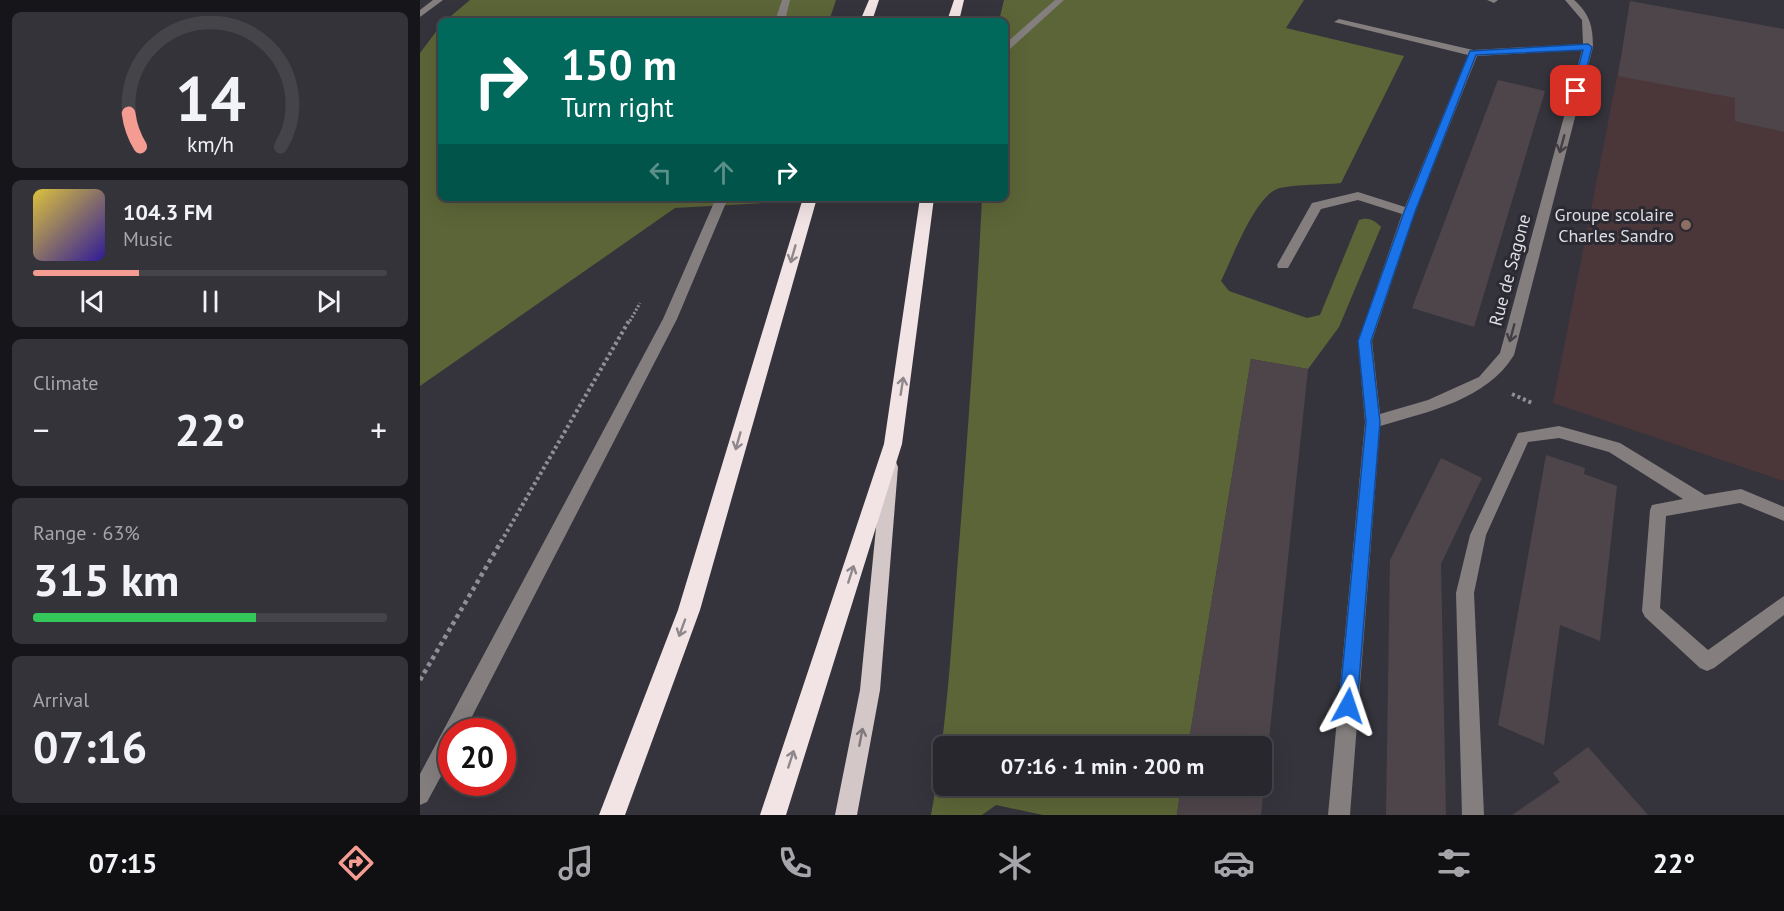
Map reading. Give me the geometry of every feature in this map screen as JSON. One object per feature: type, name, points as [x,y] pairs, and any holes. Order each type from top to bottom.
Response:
[{"type":"highway","points":[[867,18],[874,0]]},
{"type":"highway","points":[[954,18],[960,0]]},
{"type":"highway","points":[[612,815],[689,610],[809,201]]},
{"type":"highway","points":[[773,815],[893,444],[927,201]]},
{"type":"main road","points":[[846,815],[870,690],[893,444]]},
{"type":"street","points":[[420,14],[439,0]]},
{"type":"street","points":[[781,18],[786,0]]},
{"type":"street","points":[[1008,46],[1060,0]]},
{"type":"street","name":"Rue de Sagone","points":[[1373,422],[1432,405],[1484,381],[1507,355],[1588,47],[1589,26],[1583,11],[1569,0]]},
{"type":"street","points":[[1339,22],[1473,53],[1588,47]]},
{"type":"street","points":[[1339,815],[1373,422],[1365,341],[1409,212],[1473,53]]},
{"type":"street","points":[[1283,265],[1316,206],[1358,196],[1409,212]]},
{"type":"street","points":[[460,718],[670,319],[721,201]]},
{"type":"street","points":[[1473,815],[1465,593],[1478,535],[1523,437],[1559,432],[1614,447],[1704,502]]},
{"type":"street","points":[[1784,514],[1741,496],[1658,510],[1651,611],[1707,662],[1784,604]]},
{"type":"street","points":[[420,795],[438,761]]},
{"type":"path","points":[[420,680],[644,297]]},
{"type":"shaded area","name":"Groupe scolaire Charles Sandro","points":[[1630,11],[1784,47],[1784,481],[1553,403]]},
{"type":"green space","points":[[470,0],[836,0],[830,18],[449,18]]},
{"type":"green space","points":[[1004,0],[1304,0],[1286,28],[1404,56],[1341,183],[1280,188],[1271,193],[1262,202],[1246,228],[1221,281],[1229,291],[1307,318],[1320,315],[1359,220],[1371,220],[1381,227],[1339,327],[1308,369],[1251,359],[1190,736],[943,736],[971,384],[982,201],[1008,201],[1008,18],[1000,18]]},
{"type":"green space","points":[[438,29],[438,201],[765,201],[764,203],[675,208],[420,386],[420,53]]},
{"type":"green space","points":[[934,796],[1180,796],[1177,815],[1043,815],[996,805],[982,815],[931,815]]},
{"type":"building","points":[[1630,1],[1784,29],[1784,132],[1735,121],[1735,98],[1618,76]]},
{"type":"building","points":[[1498,80],[1545,91],[1474,327],[1412,308]]},
{"type":"building","points":[[1251,359],[1308,369],[1269,736],[1190,736]]},
{"type":"building","points":[[1546,455],[1585,468],[1584,474],[1617,486],[1600,641],[1560,625],[1544,745],[1498,725]]},
{"type":"building","points":[[1441,458],[1482,478],[1441,564],[1446,815],[1386,815],[1390,560]]},
{"type":"building","points":[[1588,747],[1648,815],[1512,815],[1560,782],[1553,773]]},
{"type":"building","points":[[1180,796],[1263,796],[1261,815],[1177,815]]},
{"type":"place","name":"Groupe scolaire Charles Sandro","points":[[1686,225]]},
{"type":"route","points":[[1348,706],[1373,422],[1365,341],[1409,212],[1473,53],[1588,47],[1576,91]]}]
